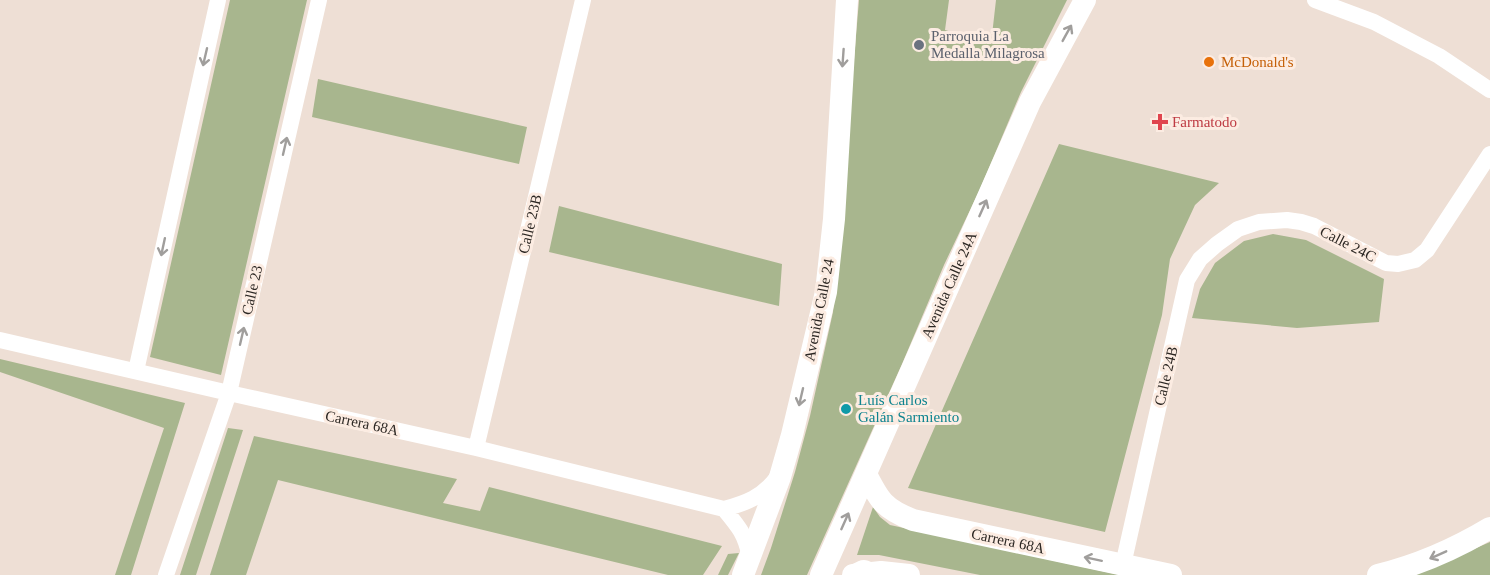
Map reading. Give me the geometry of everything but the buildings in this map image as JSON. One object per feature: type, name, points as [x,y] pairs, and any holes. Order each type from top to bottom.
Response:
[{"type":"main road","name":"Avenida Calle 24","points":[[746,566],[781,473],[826,292],[834,219],[847,0]]},
{"type":"main road","name":"Avenida Calle 24A","points":[[821,575],[1030,102],[1085,0]]},
{"type":"main road","name":"Carrera 68A","points":[[866,474],[884,504],[898,514],[913,520],[1171,575]]},
{"type":"main road","points":[[1378,575],[1403,569],[1434,557],[1490,528]]},
{"type":"main road","points":[[859,574],[895,572],[909,575]]},
{"type":"street","points":[[136,371],[218,0]]},
{"type":"street","name":"Calle 23","points":[[166,575],[229,393],[319,0]]},
{"type":"street","name":"Calle 23B","points":[[476,448],[583,0]]},
{"type":"street","points":[[1315,0],[1374,22],[1439,56],[1490,90]]},
{"type":"street","name":"Calle 24C","points":[[1259,222],[1287,220],[1301,222],[1314,226],[1386,263],[1398,264],[1415,260],[1427,250],[1490,154]]},
{"type":"street","name":"Calle 24B","points":[[1123,565],[1187,280],[1200,259],[1217,244],[1238,229],[1259,222]]},
{"type":"street","name":"Carrera 68A","points":[[0,340],[476,448],[724,509]]},
{"type":"street","points":[[746,566],[746,539],[738,525],[724,509],[741,505],[757,497],[768,490],[781,473]]},
{"type":"green space","points":[[230,0],[307,0],[221,375],[150,357]]},
{"type":"green space","points":[[859,0],[949,0],[945,30],[991,44],[996,0],[1067,0],[1021,92],[980,189],[807,575],[761,575],[795,472],[833,312]]},
{"type":"green space","points":[[318,79],[527,127],[519,164],[312,117]]},
{"type":"green space","points":[[1059,144],[1219,183],[1195,205],[1170,259],[1162,315],[1105,532],[908,488]]},
{"type":"green space","points":[[559,206],[782,264],[779,306],[549,252]]},
{"type":"green space","points":[[1273,234],[1306,240],[1384,279],[1379,322],[1297,328],[1192,318],[1200,289],[1215,263],[1244,241]]},
{"type":"green space","points":[[0,359],[185,403],[131,575],[115,575],[164,428],[0,372]]},
{"type":"green space","points":[[228,428],[243,430],[196,575],[180,575]]},
{"type":"green space","points":[[254,436],[457,479],[443,503],[480,511],[489,487],[722,546],[703,575],[668,575],[278,480],[246,575],[210,575]]},
{"type":"green space","points":[[873,507],[890,525],[1120,575],[980,575],[879,555],[857,555]]},
{"type":"green space","points":[[1490,542],[1490,575],[1414,575]]},
{"type":"green space","points":[[739,553],[728,575],[718,575],[728,554]]},
{"type":"place","name":"Parroquia La Medalla Milagrosa","points":[[919,45]]},
{"type":"place","name":"McDonald's","points":[[1209,62]]},
{"type":"place","name":"Farmatodo","points":[[1160,122]]},
{"type":"place","name":"Luís Carlos Galán Sarmiento","points":[[846,409]]}]
